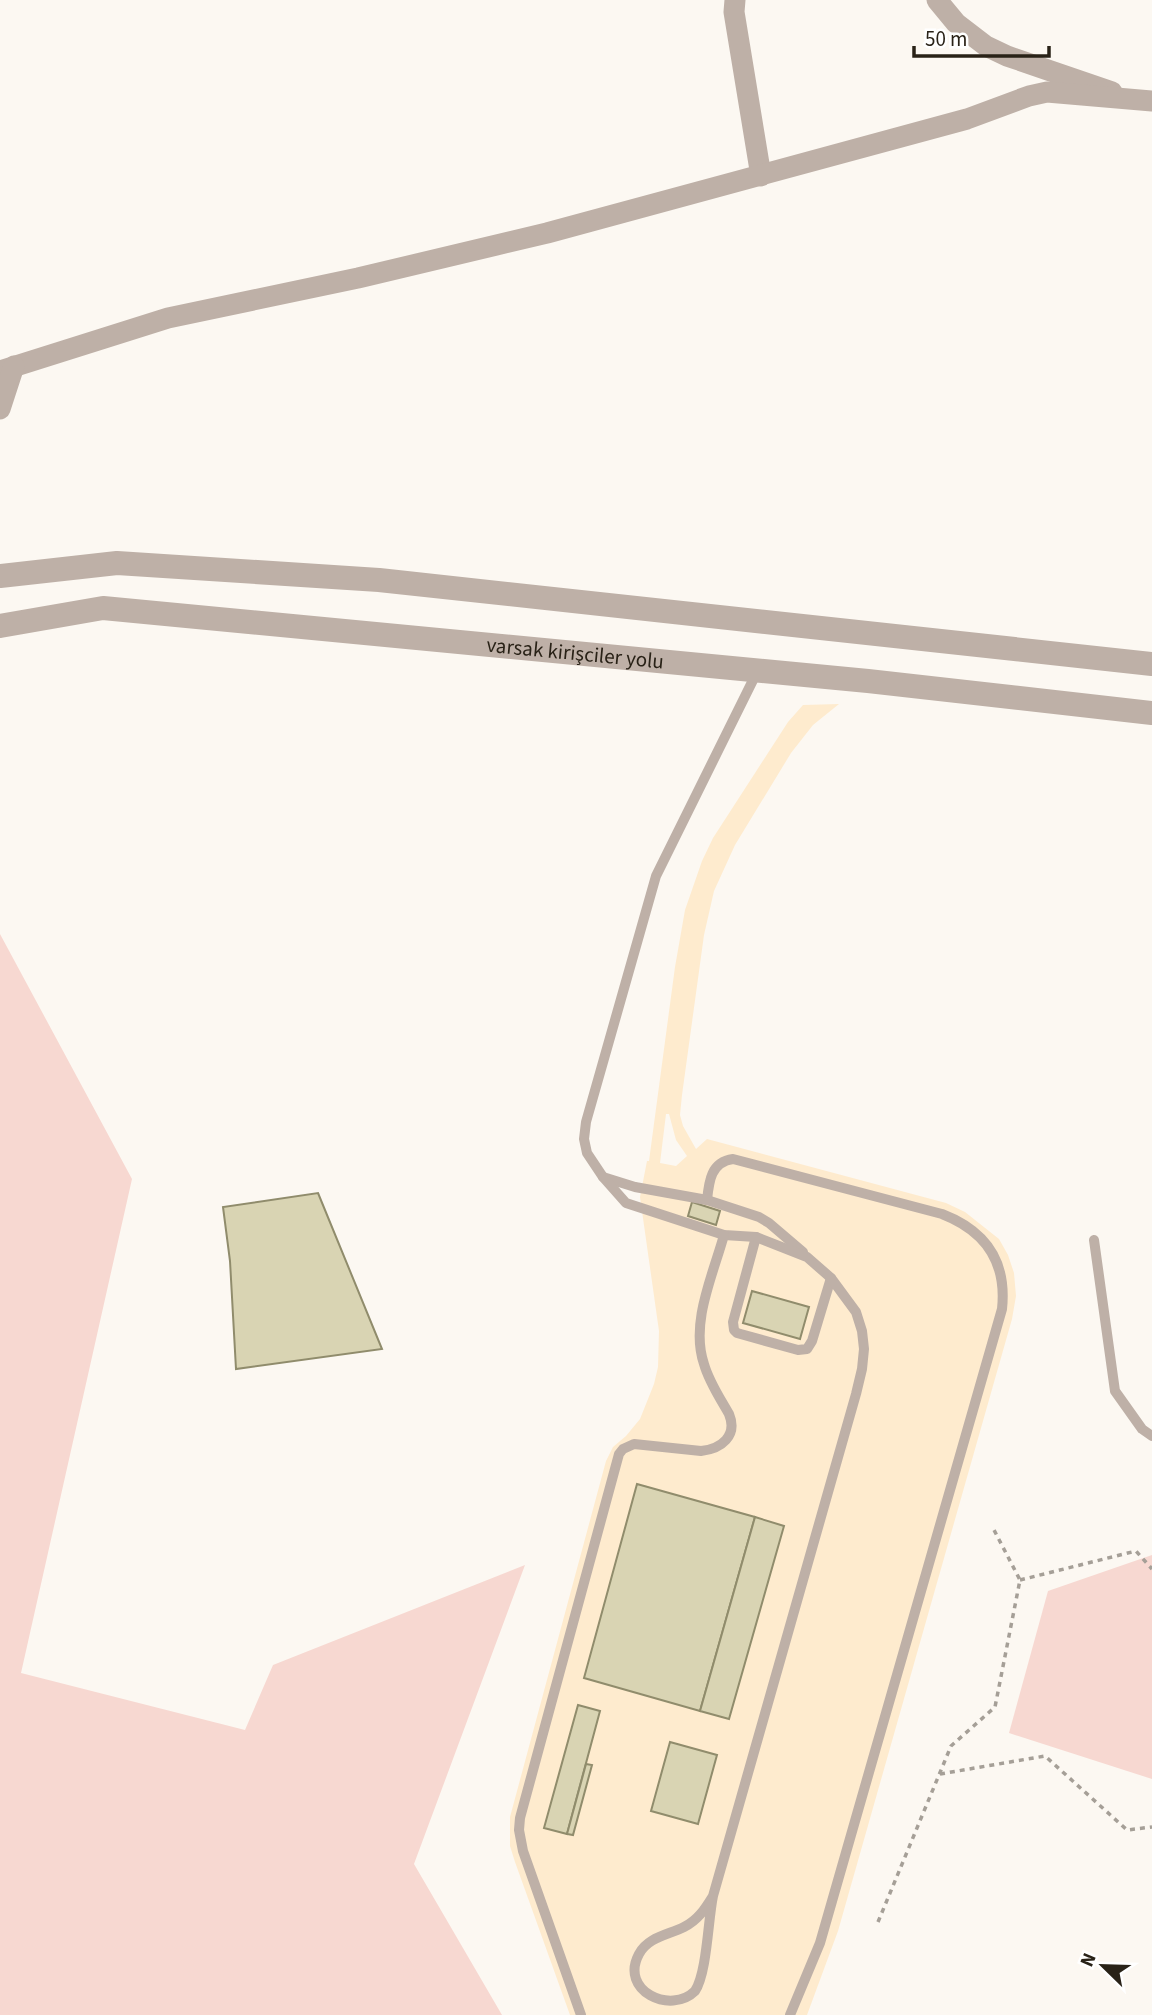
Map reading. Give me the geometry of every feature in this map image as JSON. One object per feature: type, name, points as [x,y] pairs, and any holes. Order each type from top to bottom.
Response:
[{"type":"street","points":[[736,0],[734,12],[761,176]]},
{"type":"street","points":[[937,0],[956,23],[986,46],[1007,56],[1130,99]]},
{"type":"street","points":[[0,409],[7,369],[168,318],[358,278],[547,233],[967,119],[1047,92],[1152,101]]},
{"type":"street","points":[[6,570],[117,563],[379,580],[1152,664]]},
{"type":"street","name":"varsak kirişciler yolu","points":[[0,626],[103,608],[758,670],[1152,713]]},
{"type":"lane","points":[[758,670],[656,876],[586,1122],[584,1139],[587,1153],[603,1177],[620,1197],[635,1207],[724,1235],[756,1237],[807,1257]]},
{"type":"lane","points":[[707,1199],[709,1183],[715,1169],[722,1161],[733,1159],[942,1214],[966,1225],[985,1241],[997,1263],[1004,1293],[1002,1309],[820,1943],[790,2015]]},
{"type":"lane","points":[[603,1177],[635,1187],[707,1199],[769,1223],[831,1278],[856,1312],[864,1349],[862,1369],[713,1896],[702,1967],[695,1990],[688,1997],[671,2004],[663,2004],[647,1997],[635,1982],[635,1962],[640,1951],[654,1939],[695,1920],[713,1896]]},
{"type":"lane","points":[[581,2015],[523,1852],[520,1818],[619,1454],[628,1445],[634,1444],[709,1450],[722,1444],[732,1431],[729,1414],[703,1364],[699,1336],[702,1315],[724,1235]]},
{"type":"lane","points":[[756,1237],[733,1322],[737,1333],[798,1350],[807,1349],[812,1341],[831,1278]]},
{"type":"lane","points":[[1094,1240],[1115,1391],[1142,1429],[1152,1436]]},
{"type":"path","points":[[878,1922],[951,1746],[995,1707],[1020,1580],[994,1530]]},
{"type":"path","points":[[1020,1580],[1136,1551],[1152,1569]]},
{"type":"path","points":[[939,1774],[1045,1756],[1127,1830],[1152,1827]]},
{"type":"shaded area","points":[[839,704],[813,725],[791,753],[735,845],[714,891],[704,935],[682,1095],[680,1115],[683,1126],[696,1149],[707,1139],[946,1203],[965,1212],[999,1239],[1008,1255],[1014,1273],[1016,1296],[1012,1319],[838,1931],[807,2015],[570,2015],[510,1846],[510,1817],[606,1461],[613,1447],[640,1419],[658,1367],[659,1331],[640,1197],[649,1161],[685,910],[713,838],[788,722],[803,705]],"holes":[[[666,1114],[669,1114],[676,1140],[687,1156],[676,1166],[660,1163]]]},
{"type":"shaded area","points":[[0,934],[132,1179],[21,1673],[245,1730],[273,1665],[525,1565],[414,1864],[502,2015],[0,2015]]},
{"type":"shaded area","points":[[1152,1555],[1152,1779],[1009,1733],[1048,1591]]},
{"type":"building","points":[[318,1193],[382,1349],[236,1369],[230,1261],[223,1207]]},
{"type":"building","points":[[692,1202],[720,1211],[716,1225],[688,1216]]},
{"type":"building","points":[[752,1291],[809,1307],[800,1339],[743,1323]]},
{"type":"building","points":[[637,1484],[755,1517],[700,1711],[584,1678]]},
{"type":"building","points":[[755,1517],[784,1526],[729,1719],[700,1711]]},
{"type":"building","points":[[578,1705],[600,1711],[567,1834],[544,1828]]},
{"type":"building","points":[[670,1742],[717,1755],[698,1824],[651,1811]]},
{"type":"building","points":[[586,1764],[592,1765],[573,1835],[567,1834]]}]
